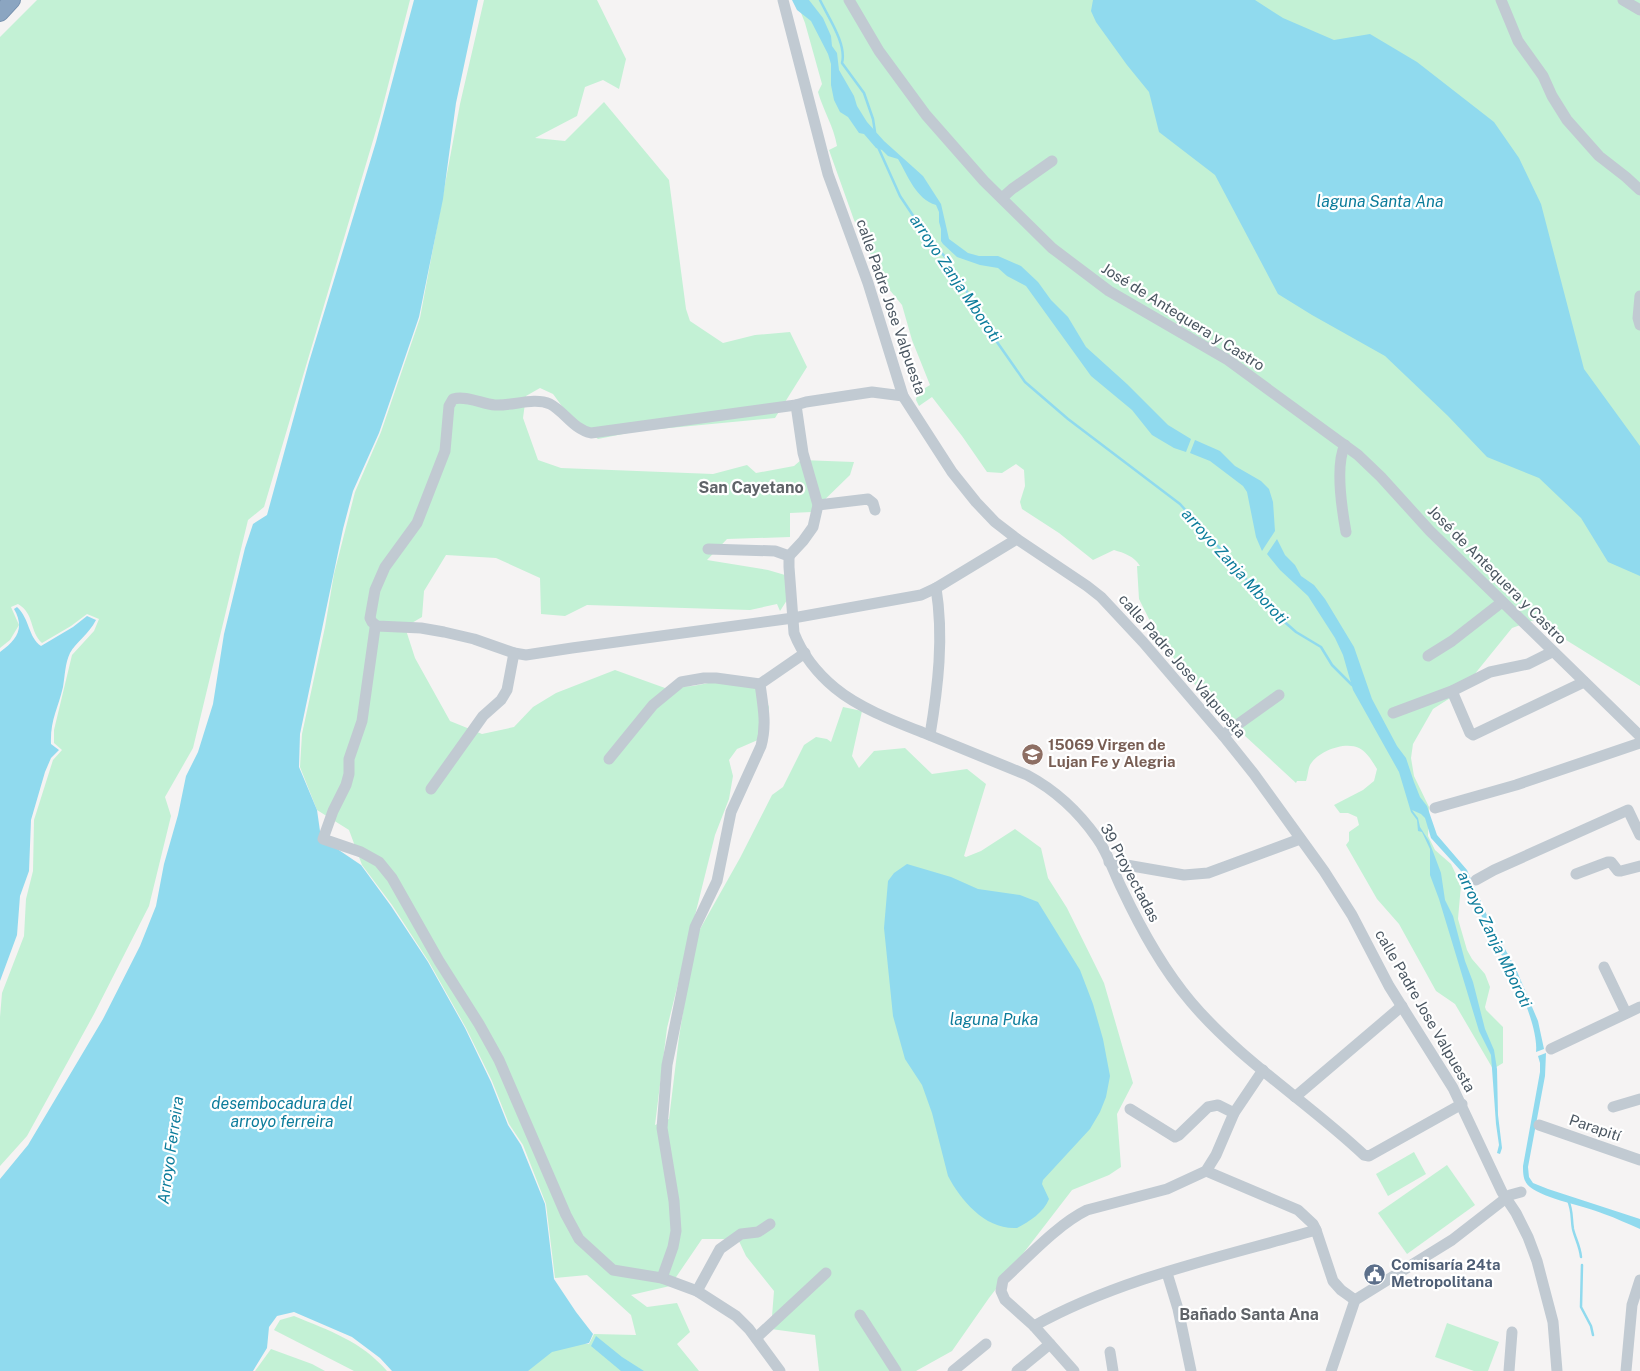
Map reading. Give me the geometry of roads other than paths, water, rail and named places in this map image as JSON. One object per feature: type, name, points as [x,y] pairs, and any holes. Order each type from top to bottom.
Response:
[{"type":"highway","points":[[0,13],[12,0]]},
{"type":"street","name":"calle Padre Jose Valpuesta","points":[[783,0],[828,174],[862,264],[903,396],[952,472],[995,522],[1016,539],[1101,597],[1143,642],[1254,774],[1324,871],[1352,915],[1375,960],[1402,1006],[1437,1060],[1462,1104],[1506,1199],[1516,1213],[1528,1237],[1537,1261],[1553,1322],[1557,1371]]},
{"type":"street","name":"José de Antequera y Castro","points":[[848,0],[879,51],[926,115],[1002,198],[1052,248],[1109,291],[1228,360],[1346,446],[1381,477],[1430,532],[1640,736]]},
{"type":"street","points":[[1501,0],[1518,41],[1543,76],[1552,96],[1567,120],[1599,156],[1640,190]]},
{"type":"street","points":[[1623,0],[1640,10]]},
{"type":"street","points":[[1002,198],[1052,161]]},
{"type":"street","points":[[1640,296],[1638,318],[1640,325]]},
{"type":"street","points":[[903,396],[872,392],[796,405],[592,433],[578,428],[551,405],[538,401],[492,405],[459,398],[453,399],[449,406],[445,451],[418,524],[385,567],[375,590],[370,618],[377,626],[421,628],[444,632],[474,639],[514,653],[536,654],[794,618],[921,595],[936,588],[1016,539]]},
{"type":"street","points":[[708,549],[775,552],[789,556],[813,527],[818,505],[803,453],[796,405]]},
{"type":"street","points":[[1346,446],[1341,454],[1340,470],[1342,509],[1346,532]]},
{"type":"street","points":[[818,505],[868,499],[873,503],[875,510]]},
{"type":"street","name":"39 Proyectadas","points":[[789,556],[788,566],[794,633],[805,653],[819,672],[847,697],[888,718],[1028,775],[1064,798],[1099,840],[1146,936],[1190,1002],[1215,1028],[1262,1070],[1336,1129],[1364,1155],[1366,1156],[1462,1104]]},
{"type":"street","points":[[930,735],[938,684],[940,652],[936,588]]},
{"type":"street","points":[[1428,656],[1452,641],[1502,602]]},
{"type":"street","points":[[377,626],[375,628],[362,721],[350,759],[348,780],[333,810],[323,839],[361,852],[379,862],[392,878],[439,961],[499,1060],[566,1215],[579,1239],[613,1270],[662,1278],[696,1291],[736,1316],[756,1338],[780,1371]]},
{"type":"street","points":[[1393,713],[1452,691],[1490,672],[1528,664],[1552,652]]},
{"type":"street","points":[[432,789],[483,716],[501,700],[507,690],[514,653]]},
{"type":"street","points":[[610,759],[648,711],[681,682],[716,678],[760,684],[805,653]]},
{"type":"street","points":[[1452,691],[1470,733],[1473,735],[1584,682]]},
{"type":"street","points":[[662,1278],[673,1247],[676,1231],[674,1200],[662,1128],[667,1065],[695,927],[717,880],[731,812],[764,737],[766,724],[760,684]]},
{"type":"street","points":[[1223,735],[1279,695]]},
{"type":"street","points":[[1435,808],[1516,785],[1640,743]]},
{"type":"street","points":[[1476,880],[1628,810],[1640,835]]},
{"type":"street","points":[[1109,862],[1184,875],[1208,873],[1300,838]]},
{"type":"street","points":[[1576,874],[1608,862],[1611,862],[1621,871],[1640,866]]},
{"type":"street","points":[[1604,966],[1626,1013]]},
{"type":"street","points":[[1295,1097],[1402,1006]]},
{"type":"street","points":[[1551,1049],[1640,1007]]},
{"type":"street","points":[[1074,1371],[1034,1326],[1005,1300],[1001,1291],[1003,1280],[1059,1229],[1087,1210],[1167,1189],[1206,1171],[1216,1154],[1234,1113],[1262,1070]]},
{"type":"street","points":[[1613,1107],[1640,1099]]},
{"type":"street","points":[[1130,1109],[1175,1137],[1179,1136],[1208,1107],[1218,1105],[1234,1113]]},
{"type":"street","name":"Parapití","points":[[1539,1125],[1640,1160]]},
{"type":"street","points":[[1206,1171],[1298,1210],[1313,1224],[1316,1230],[1333,1281],[1341,1290],[1355,1300]]},
{"type":"street","points":[[1331,1371],[1355,1300],[1452,1240],[1510,1195],[1521,1192]]},
{"type":"street","points":[[696,1291],[720,1249],[741,1234],[755,1233],[770,1224]]},
{"type":"street","points":[[1034,1326],[1074,1306],[1144,1279],[1316,1230]]},
{"type":"street","points":[[756,1338],[826,1273]]},
{"type":"street","points":[[1167,1273],[1178,1309],[1191,1371]]},
{"type":"street","points":[[1626,1371],[1632,1305],[1640,1280]]},
{"type":"street","points":[[860,1316],[896,1371]]},
{"type":"street","points":[[1509,1371],[1512,1332]]},
{"type":"street","points":[[953,1371],[986,1344]]},
{"type":"street","points":[[1017,1371],[1050,1344]]},
{"type":"street","points":[[1110,1352],[1113,1371]]},
{"type":"water","name":"desembocadura del arroyo ferreira","points":[[414,0],[478,0],[456,103],[443,199],[419,317],[379,433],[353,491],[343,529],[300,734],[299,767],[317,810],[321,838],[361,865],[428,962],[465,1028],[491,1082],[508,1125],[521,1145],[545,1204],[554,1279],[593,1334],[589,1343],[552,1352],[528,1371],[392,1371],[380,1358],[352,1337],[294,1312],[277,1316],[269,1327],[267,1348],[253,1371],[0,1371],[0,1179],[28,1145],[103,1019],[140,946],[156,906],[164,864],[178,815],[186,776],[198,752],[213,704],[224,634],[245,548],[253,524],[267,515],[309,362],[376,142]]},
{"type":"water","points":[[792,0],[809,0],[823,18],[831,36],[832,46],[837,53],[839,70],[854,96],[857,106],[867,122],[884,141],[923,176],[941,204],[949,239],[968,253],[979,256],[998,256],[1021,266],[1038,282],[1051,300],[1068,317],[1086,347],[1168,425],[1191,439],[1186,452],[1174,448],[1152,435],[1132,410],[1091,376],[1026,286],[1007,276],[998,268],[980,265],[957,257],[943,244],[941,241],[939,212],[936,205],[923,198],[918,192],[898,159],[888,156],[882,150],[876,148],[864,134],[859,133],[848,117],[840,112],[834,100],[831,85],[831,64],[828,54],[811,21],[797,10]]},
{"type":"water","name":"laguna Santa Ana","points":[[1093,0],[1255,0],[1283,18],[1334,40],[1370,34],[1417,62],[1494,122],[1519,158],[1541,204],[1584,369],[1640,446],[1640,576],[1608,562],[1581,518],[1539,478],[1487,457],[1448,416],[1385,356],[1278,294],[1215,175],[1159,132],[1149,92],[1096,22],[1091,11]]},
{"type":"water","points":[[1195,440],[1220,451],[1235,466],[1261,481],[1269,489],[1273,502],[1275,531],[1262,551],[1256,537],[1247,492],[1243,486],[1210,461],[1190,453]]},
{"type":"water","points":[[1277,539],[1285,555],[1295,565],[1301,576],[1314,585],[1325,599],[1354,647],[1372,699],[1397,746],[1406,758],[1420,797],[1427,806],[1437,835],[1467,870],[1489,920],[1516,969],[1538,1021],[1544,1049],[1536,1052],[1536,1041],[1529,1012],[1516,981],[1494,944],[1461,871],[1431,838],[1425,818],[1412,810],[1429,841],[1441,873],[1445,900],[1453,916],[1485,1029],[1494,1050],[1502,1148],[1500,1154],[1497,1153],[1499,1145],[1491,1055],[1479,1031],[1430,875],[1430,849],[1422,832],[1418,831],[1417,820],[1411,812],[1399,772],[1353,690],[1343,655],[1335,638],[1308,596],[1280,570],[1267,554]]},
{"type":"water","points":[[17,607],[34,638],[41,646],[73,627],[87,616],[96,620],[70,653],[67,661],[63,687],[53,721],[51,736],[51,744],[59,750],[51,758],[45,772],[31,820],[29,871],[20,896],[17,935],[0,981],[0,652],[11,643],[18,633],[19,622],[14,609]]},
{"type":"water","name":"laguna Puka","points":[[907,864],[951,877],[978,889],[1020,895],[1038,902],[1080,970],[1093,1004],[1103,1039],[1110,1076],[1106,1097],[1090,1129],[1043,1180],[1042,1184],[1049,1199],[1047,1204],[1036,1216],[1017,1228],[995,1224],[985,1219],[967,1204],[953,1185],[948,1176],[932,1113],[922,1085],[905,1059],[893,1016],[884,928],[888,881],[894,873]]},
{"type":"water","points":[[1546,1053],[1545,1076],[1528,1167],[1529,1177],[1533,1183],[1548,1189],[1640,1219],[1640,1229],[1613,1217],[1545,1195],[1526,1183],[1523,1166],[1540,1072],[1538,1056]]},
{"type":"water","points":[[596,1336],[622,1357],[644,1371],[621,1371],[591,1346]]},
{"type":"waterway","name":"arroyo Zanja Mboroti","points":[[820,0],[839,39],[842,48],[842,63],[864,93],[873,119],[875,132]]},
{"type":"waterway","name":"arroyo Zanja Mboroti","points":[[878,147],[900,196],[928,238],[948,260],[997,342],[1025,382],[1068,419],[1180,504],[1234,564],[1271,610],[1296,632],[1321,647],[1332,665],[1352,685]]},
{"type":"waterway","points":[[1568,1200],[1573,1229],[1581,1257]]},
{"type":"waterway","points":[[1582,1265],[1581,1307],[1591,1326],[1593,1335]]},
{"type":"place","name":"15069 Virgen de Lujan Fe y Alegria","points":[[1032,754]]},
{"type":"place","name":"Comisaría 24ta Metropolitana","points":[[1375,1274]]},
{"type":"district","name":"San Cayetano","points":[[751,487]]},
{"type":"district","name":"Bañado Santa Ana","points":[[1249,1314]]},
{"type":"water label","name":"Arroyo Ferreira","points":[[170,1150]]}]
